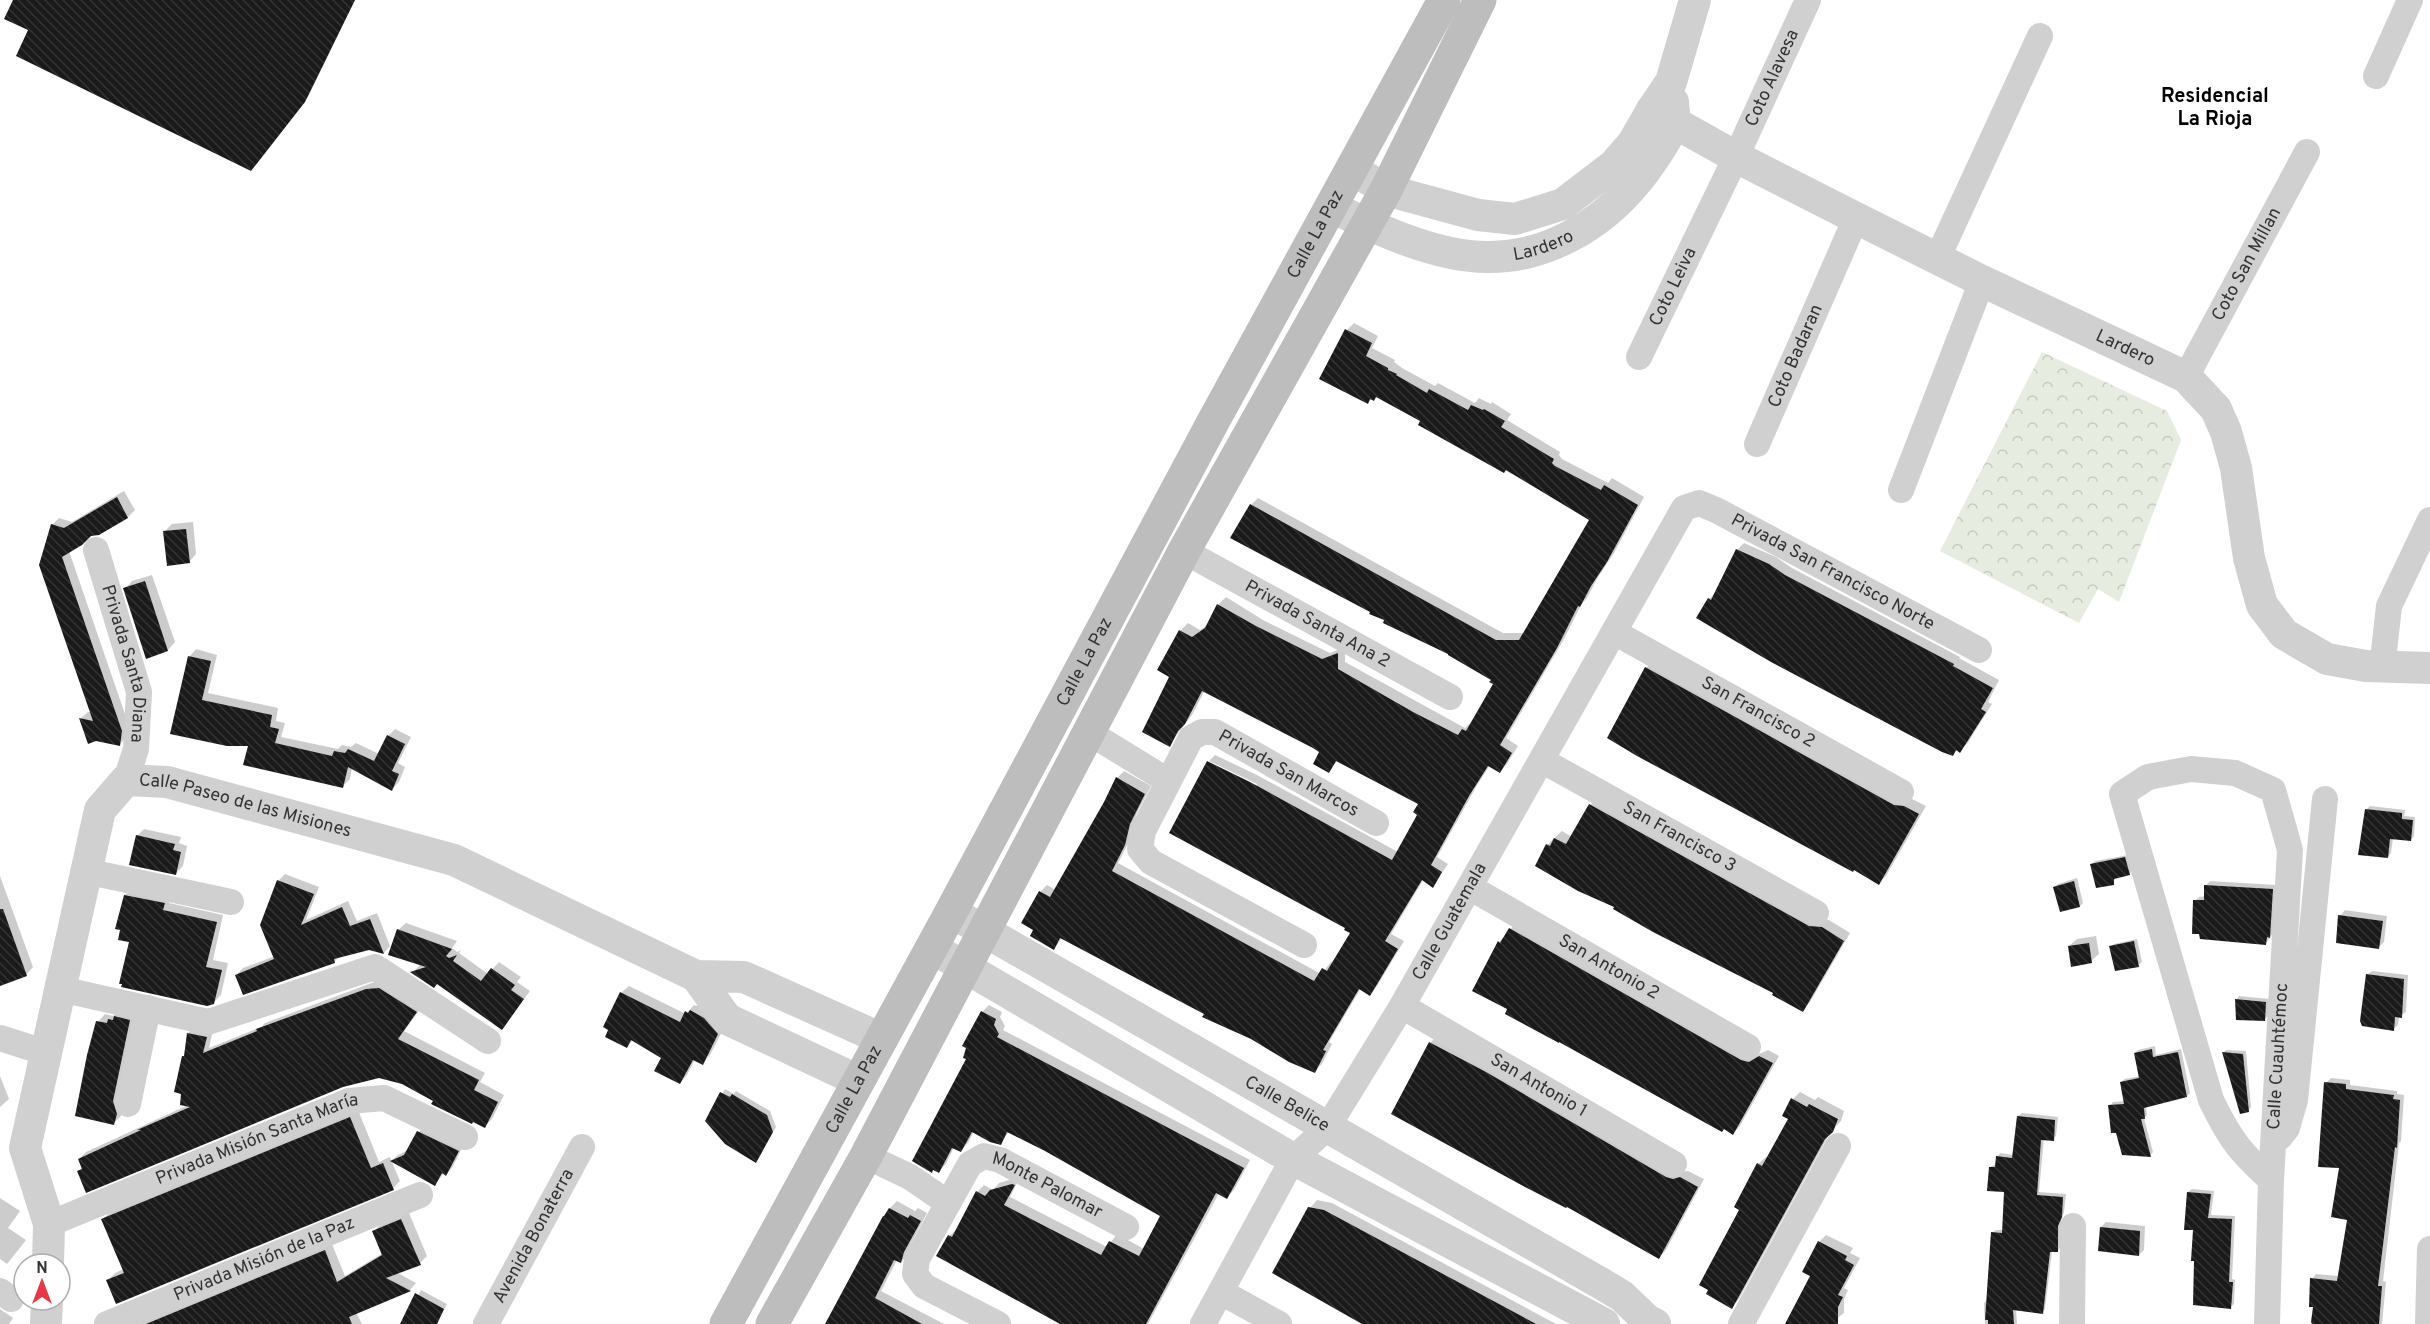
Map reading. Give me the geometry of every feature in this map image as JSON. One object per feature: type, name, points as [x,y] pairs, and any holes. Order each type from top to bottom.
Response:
[{"type":"main road","name":"Calle La Paz","points":[[726,1324],[932,948],[1214,420],[1444,0]]},
{"type":"main road","name":"Calle La Paz","points":[[772,1324],[866,1156],[1184,551],[1386,190],[1480,0]]},
{"type":"street","points":[[1352,170],[1386,190],[1478,215],[1515,219],[1563,204],[1614,165],[1663,116],[1695,0]]},
{"type":"street","name":"Coto Alavesa","points":[[1708,216],[1808,0]]},
{"type":"street","points":[[2376,76],[2410,0]]},
{"type":"street","points":[[1938,257],[2040,36]]},
{"type":"street","name":"Lardero","points":[[1332,207],[1365,224],[1460,255],[1488,257],[1515,254],[1552,245],[1575,234],[1611,209],[1642,176],[1663,116],[1736,158],[1982,281],[2186,377],[2216,409],[2226,432],[2236,468],[2249,558],[2262,605],[2284,633],[2327,659],[2430,668]]},
{"type":"street","name":"Coto San Millan","points":[[2186,377],[2307,152]]},
{"type":"street","name":"Coto Leiva","points":[[1639,357],[1708,216]]},
{"type":"street","name":"Coto Badaran","points":[[1757,444],[1856,218]]},
{"type":"street","points":[[1515,219],[1515,254]]},
{"type":"street","points":[[1901,490],[1982,281]]},
{"type":"street","name":"Privada San Francisco Norte","points":[[1684,508],[1699,503],[1716,510],[1978,650]]},
{"type":"street","name":"Calle Guatemala","points":[[1203,1324],[1293,1159],[1327,1128],[1402,1006],[1471,888],[1684,508]]},
{"type":"street","points":[[2387,666],[2384,651],[2389,606],[2430,520]]},
{"type":"street","name":"Privada Santa Diana","points":[[96,550],[139,692],[136,749],[126,780]]},
{"type":"street","name":"Privada Santa Ana 2","points":[[1184,551],[1449,697]]},
{"type":"street","name":"San Francisco 2","points":[[1614,632],[1901,792]]},
{"type":"street","name":"Privada San Marcos","points":[[1304,945],[1151,862],[1140,849],[1143,831],[1191,738],[1202,732],[1215,732],[1376,823]]},
{"type":"street","points":[[1090,733],[1168,781]]},
{"type":"street","name":"San Francisco 3","points":[[1543,760],[1816,913]]},
{"type":"street","name":"Calle Cuauhtémoc","points":[[2267,1324],[2271,1180],[2290,850],[2273,790],[2235,772],[2191,769],[2148,777],[2122,794],[2211,1100],[2229,1137],[2244,1155],[2271,1180]]},
{"type":"street","name":"Calle Paseo de las Misiones","points":[[48,1252],[49,1224],[13,1152],[47,1053],[100,810],[126,780],[167,782],[454,860],[696,976],[744,978],[882,1040]]},
{"type":"street","points":[[2273,1147],[2287,1128],[2295,1100],[2325,799]]},
{"type":"street","points":[[85,871],[231,902]]},
{"type":"street","name":"San Antonio 2","points":[[1471,888],[1748,1047]]},
{"type":"street","name":"Calle Belice","points":[[951,912],[1327,1128],[1632,1318]]},
{"type":"street","points":[[932,948],[1293,1159],[1604,1324]]},
{"type":"street","points":[[60,989],[208,1022],[375,967],[488,1041]]},
{"type":"street","name":"Calle Paseo de las Misiones","points":[[696,976],[727,1019],[859,1081]]},
{"type":"street","name":"San Antonio 1","points":[[1402,1006],[1674,1164]]},
{"type":"street","points":[[128,1104],[148,1008]]},
{"type":"street","points":[[0,1038],[47,1053]]},
{"type":"street","name":"Privada Misión Santa María","points":[[49,1224],[349,1101],[384,1098],[465,1137]]},
{"type":"street","points":[[1741,1324],[1838,1146]]},
{"type":"street","name":"Avenida Bonaterra","points":[[486,1324],[582,1147]]},
{"type":"street","points":[[866,1156],[910,1177],[948,1203]]},
{"type":"street","name":"Monte Palomar","points":[[998,1324],[924,1286],[915,1274],[917,1260],[970,1164],[984,1156],[1000,1160],[1126,1227]]},
{"type":"street","name":"Privada Misión de la Paz","points":[[108,1324],[420,1195]]},
{"type":"street","points":[[2072,1324],[2073,1226]]},
{"type":"street","points":[[2428,1324],[2430,1249]]},
{"type":"street","points":[[1221,1292],[1279,1324]]},
{"type":"green space","points":[[2042,352],[2167,411],[2181,440],[2119,602],[2098,589],[2079,623],[1940,551]]},
{"type":"building","points":[[13,0],[355,0],[305,102],[251,171],[16,56],[28,30],[4,19]]},
{"type":"building","points":[[1345,329],[1372,343],[1366,356],[1396,375],[1427,393],[1429,389],[1468,410],[1471,405],[1484,409],[1505,421],[1501,427],[1554,459],[1552,463],[1555,466],[1601,490],[1604,485],[1638,505],[1500,745],[1512,753],[1500,773],[1488,766],[1469,796],[1431,865],[1442,872],[1433,888],[1422,880],[1385,941],[1398,949],[1370,996],[1359,989],[1323,1050],[1326,1051],[1315,1073],[1289,1062],[1251,1039],[1202,1017],[1204,1014],[1060,938],[1054,950],[1030,936],[1033,930],[1021,923],[1039,891],[1050,897],[1116,777],[1145,794],[1130,824],[1125,845],[1112,871],[1314,981],[1322,968],[1327,971],[1350,933],[1344,930],[1345,928],[1169,833],[1207,761],[1392,860],[1417,815],[1413,812],[1418,804],[1336,761],[1329,773],[1313,764],[1319,752],[1313,748],[1202,691],[1170,747],[1142,732],[1169,677],[1157,670],[1179,630],[1192,637],[1205,628],[1217,604],[1322,659],[1338,653],[1338,669],[1458,735],[1462,729],[1466,731],[1493,684],[1489,682],[1491,680],[1448,654],[1383,623],[1384,620],[1369,614],[1370,612],[1230,538],[1250,504],[1496,640],[1519,640],[1589,520],[1506,470],[1504,473],[1418,425],[1420,421],[1376,397],[1374,401],[1370,399],[1368,404],[1319,379]]},
{"type":"building","points":[[117,497],[128,518],[99,535],[91,536],[82,545],[62,557],[122,731],[120,746],[96,741],[88,744],[79,718],[93,721],[39,565],[51,524],[64,528]]},
{"type":"building","points":[[186,529],[190,563],[167,566],[163,531]]},
{"type":"building","points":[[1736,549],[1769,564],[1785,575],[1954,664],[1953,666],[1993,688],[1981,709],[1986,712],[1960,753],[1956,750],[1953,756],[1942,752],[1771,662],[1696,618],[1708,598],[1711,600]]},
{"type":"building","points":[[145,581],[168,651],[146,659],[123,588]]},
{"type":"building","points":[[188,656],[211,661],[202,700],[272,715],[270,727],[279,729],[275,743],[332,756],[334,751],[345,753],[348,749],[374,761],[387,735],[405,744],[392,771],[399,774],[392,791],[348,767],[343,788],[243,765],[248,746],[227,746],[170,734]]},
{"type":"building","points":[[1645,667],[1894,805],[1904,806],[1919,814],[1879,885],[1607,738]]},
{"type":"building","points":[[1589,804],[1809,926],[1822,927],[1844,941],[1803,1012],[1772,995],[1773,993],[1653,932],[1613,909],[1614,907],[1578,891],[1535,866],[1546,844],[1550,846],[1554,838],[1566,844]]},
{"type":"building","points":[[2365,809],[2402,813],[2402,819],[2413,820],[2411,841],[2390,839],[2388,858],[2358,855]]},
{"type":"building","points":[[136,835],[175,844],[173,850],[181,852],[176,875],[129,865]]},
{"type":"building","points":[[2125,857],[2130,875],[2114,879],[2114,885],[2096,888],[2090,864]]},
{"type":"building","points":[[277,880],[314,894],[301,925],[342,907],[350,926],[370,919],[384,954],[369,950],[334,959],[335,963],[243,995],[235,975],[274,959],[260,925]]},
{"type":"building","points":[[2074,881],[2080,907],[2060,912],[2053,887]]},
{"type":"building","points":[[2204,885],[2273,889],[2270,938],[2267,937],[2266,945],[2200,939],[2199,934],[2192,934],[2193,900],[2204,900]]},
{"type":"building","points":[[124,895],[165,903],[163,910],[217,922],[206,967],[222,970],[214,1004],[207,1006],[121,987],[122,984],[119,984],[129,942],[118,940],[120,930],[115,929]]},
{"type":"building","points":[[0,909],[3,909],[27,976],[0,986]]},
{"type":"building","points":[[2338,915],[2383,921],[2379,949],[2336,943]]},
{"type":"building","points":[[1509,928],[1741,1060],[1749,1062],[1759,1056],[1773,1063],[1733,1135],[1724,1129],[1722,1132],[1505,1014],[1507,1009],[1472,991],[1498,941],[1500,943]]},
{"type":"building","points":[[397,929],[452,949],[446,956],[449,958],[457,955],[453,961],[481,981],[491,968],[515,985],[511,990],[524,999],[502,1030],[437,984],[434,988],[410,972],[426,967],[388,955]]},
{"type":"building","points":[[2134,941],[2139,967],[2115,971],[2109,946]]},
{"type":"building","points":[[2089,943],[2092,963],[2071,967],[2068,946]]},
{"type":"building","points":[[2366,974],[2404,979],[2402,1018],[2395,1017],[2394,1031],[2362,1026],[2360,1021]]},
{"type":"building","points":[[379,988],[417,1012],[398,1039],[479,1080],[474,1090],[498,1102],[485,1128],[431,1104],[433,1101],[402,1084],[379,1078],[343,1087],[86,1193],[77,1171],[82,1169],[78,1159],[190,1107],[180,1105],[181,1094],[174,1092],[182,1056],[184,1056],[187,1033],[207,1037],[203,1053],[257,1031],[256,1029],[366,989]]},
{"type":"building","points":[[620,992],[680,1022],[685,1011],[688,1013],[690,1010],[704,1018],[718,1034],[703,1065],[693,1060],[680,1084],[654,1071],[661,1058],[631,1040],[627,1048],[605,1037],[608,1030],[603,1027]]},
{"type":"building","points":[[2235,999],[2266,1002],[2265,1021],[2236,1020]]},
{"type":"building","points":[[981,1011],[996,1019],[994,1025],[999,1034],[997,1037],[1244,1168],[1227,1199],[1216,1193],[1146,1324],[1060,1324],[936,1256],[948,1235],[952,1237],[976,1191],[985,1196],[990,1190],[1012,1184],[1015,1185],[1004,1205],[1101,1255],[1109,1241],[1139,1256],[1160,1216],[1007,1132],[1001,1145],[972,1132],[961,1152],[952,1148],[939,1173],[933,1170],[932,1173],[912,1161],[966,1059],[963,1058],[966,1048],[962,1046]]},
{"type":"building","points":[[114,1016],[130,1020],[113,1101],[117,1114],[114,1125],[75,1116],[96,1021],[107,1023],[108,1019],[113,1020]]},
{"type":"building","points":[[1429,1042],[1486,1072],[1666,1177],[1673,1179],[1680,1177],[1698,1187],[1659,1259],[1567,1207],[1525,1187],[1391,1114]]},
{"type":"building","points":[[2152,1049],[2153,1057],[2178,1052],[2187,1097],[2144,1108],[2145,1119],[2141,1119],[2151,1157],[2122,1155],[2116,1133],[2111,1133],[2108,1105],[2124,1104],[2120,1082],[2139,1078],[2134,1053]]},
{"type":"building","points":[[2222,1052],[2243,1054],[2249,1112],[2240,1114]]},
{"type":"building","points":[[2324,1082],[2346,1084],[2346,1089],[2394,1095],[2393,1099],[2400,1100],[2397,1148],[2395,1147],[2378,1286],[2382,1286],[2379,1324],[2312,1324],[2311,1322],[2313,1307],[2309,1307],[2310,1278],[2337,1281],[2347,1220],[2331,1217],[2339,1168],[2318,1167]]},
{"type":"building","points":[[720,1092],[730,1097],[732,1094],[767,1115],[773,1132],[756,1163],[725,1144],[705,1121]]},
{"type":"building","points":[[1791,1098],[1807,1107],[1809,1104],[1838,1119],[1833,1132],[1825,1139],[1732,1309],[1706,1294],[1708,1290],[1699,1285],[1739,1210],[1734,1207],[1757,1163],[1762,1166],[1788,1119],[1782,1116]]},
{"type":"building","points":[[2017,1116],[2055,1120],[2054,1141],[2041,1140],[2037,1195],[2063,1197],[2062,1217],[2058,1226],[2058,1252],[2050,1252],[2043,1314],[2013,1310],[2014,1324],[1988,1324],[1988,1320],[1985,1320],[1991,1232],[2002,1233],[2004,1192],[1987,1191],[1989,1167],[1995,1167],[1996,1156],[2012,1158]]},
{"type":"building","points":[[350,1117],[371,1168],[383,1163],[394,1190],[116,1304],[106,1280],[124,1273],[101,1219]]},
{"type":"building","points":[[417,1131],[459,1151],[446,1176],[442,1173],[435,1186],[390,1161],[404,1155]]},
{"type":"building","points":[[2187,1192],[2211,1194],[2208,1218],[2232,1219],[2229,1282],[2233,1282],[2231,1309],[2193,1305],[2194,1261],[2191,1261],[2193,1230],[2184,1230]]},
{"type":"building","points":[[1308,1207],[1324,1210],[1536,1324],[1362,1324],[1272,1273]]},
{"type":"building","points":[[889,1208],[908,1218],[910,1215],[921,1221],[904,1252],[901,1263],[894,1260],[875,1298],[922,1324],[825,1324],[883,1216]]},
{"type":"building","points":[[401,1219],[421,1265],[386,1278],[411,1291],[349,1317],[352,1324],[146,1324],[325,1250],[337,1282],[382,1255],[372,1231]]},
{"type":"building","points":[[2100,1227],[2140,1231],[2139,1256],[2098,1251]]},
{"type":"building","points":[[1818,1241],[1847,1256],[1845,1260],[1854,1265],[1838,1295],[1843,1297],[1838,1307],[1838,1324],[1785,1324],[1810,1276],[1802,1272]]},
{"type":"building","points":[[415,1293],[444,1309],[437,1324],[400,1324]]},
{"type":"district","name":"Residencial La Rioja","points":[[2215,108]]}]
